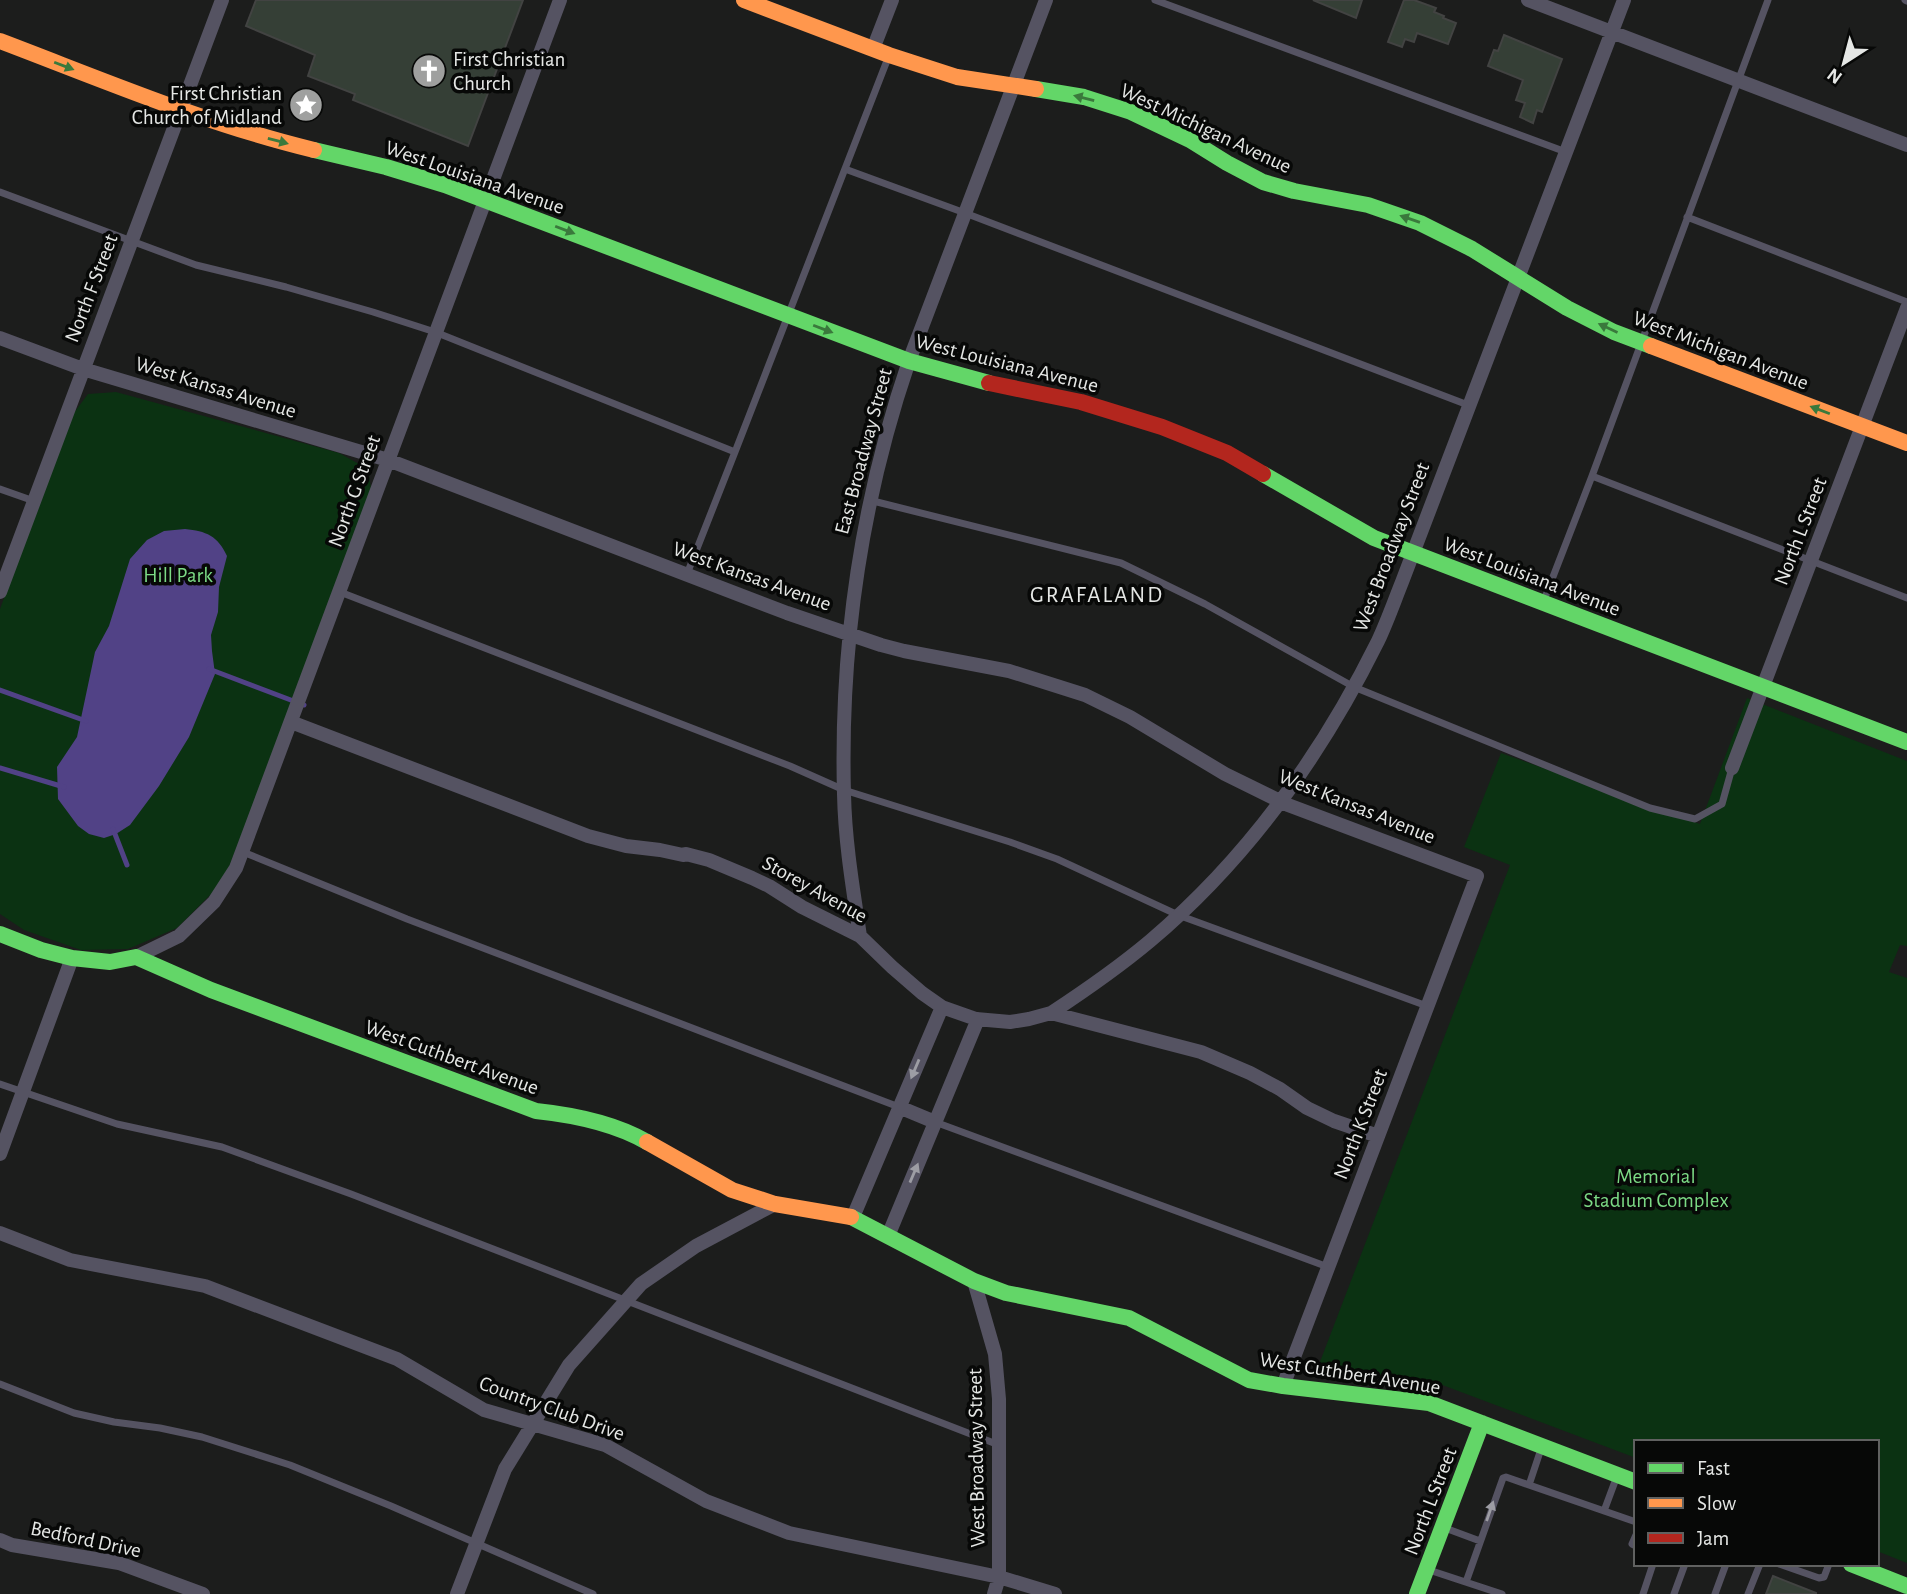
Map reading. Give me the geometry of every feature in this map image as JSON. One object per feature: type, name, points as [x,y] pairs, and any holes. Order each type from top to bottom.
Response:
[{"type":"street","name":"North F Street","points":[[0,592],[222,0]]},
{"type":"street","name":"North G Street","points":[[136,957],[179,936],[204,914],[229,882],[243,852],[560,0]]},
{"type":"street","name":"West Michigan Avenue","points":[[744,0],[889,55],[957,76],[1084,97],[1131,112],[1191,140],[1263,182],[1294,191],[1368,205],[1420,223],[1472,249],[1577,314],[1614,332],[1907,443]]},
{"type":"street","points":[[873,49],[892,0]]},
{"type":"street","name":"East Broadway Street","points":[[860,936],[853,893],[844,790],[843,713],[853,593],[869,500],[890,418],[909,361],[1046,0]]},
{"type":"street","points":[[1528,0],[1907,145]]},
{"type":"street","name":"West Broadway Street","points":[[1051,1013],[1104,978],[1153,939],[1231,862],[1262,826],[1316,751],[1354,687],[1381,634],[1413,553],[1624,0]]},
{"type":"street","name":"West Louisiana Avenue","points":[[0,41],[181,110],[276,141],[401,171],[484,200],[909,361],[974,380],[1081,402],[1162,427],[1227,453],[1374,538],[1907,742]]},
{"type":"street","name":"North L Street","points":[[1732,768],[1907,308]]},
{"type":"street","name":"West Kansas Avenue","points":[[0,338],[83,369],[388,460],[849,634],[904,651],[1009,671],[1085,695],[1130,717],[1225,774],[1280,801],[1477,876]]},
{"type":"street","name":"Storey Avenue","points":[[291,722],[588,836],[626,846],[709,860],[769,886],[802,907],[860,936],[922,993],[942,1007],[978,1018],[1010,1022],[1051,1013],[1201,1052],[1250,1073],[1325,1116],[1378,1136]]},
{"type":"street","name":"North K Street","points":[[1283,1386],[1477,876]]},
{"type":"street","points":[[0,934],[41,950],[72,958],[110,962],[136,957]]},
{"type":"street","name":"West Cuthbert Avenue","points":[[136,957],[211,990],[536,1111],[572,1115],[630,1132],[732,1190],[775,1204],[853,1217],[974,1281],[1006,1293],[1129,1318],[1249,1380],[1429,1403],[1634,1481]]},
{"type":"street","points":[[0,1154],[72,958]]},
{"type":"street","points":[[853,1217],[942,1007]]},
{"type":"street","points":[[888,1236],[978,1018]]},
{"type":"street","points":[[900,1107],[935,1122]]},
{"type":"street","points":[[457,1594],[505,1469],[569,1364],[641,1284],[696,1246],[775,1204]]},
{"type":"street","name":"Country Club Drive","points":[[0,1233],[70,1260],[205,1286],[397,1359],[484,1410],[605,1445],[706,1501],[789,1533],[999,1577],[1055,1594]]},
{"type":"street","name":"West Broadway Street","points":[[974,1281],[995,1354],[999,1399],[999,1577],[994,1594]]},
{"type":"street","name":"North L Street","points":[[1417,1594],[1482,1423]]},
{"type":"street","name":"Bedford Drive","points":[[0,1540],[12,1545],[119,1563],[182,1590],[203,1594]]},
{"type":"street","points":[[1856,1566],[1907,1586]]},
{"type":"lane","points":[[1155,0],[1566,152]]},
{"type":"lane","points":[[1543,604],[1768,0]]},
{"type":"lane","points":[[687,574],[889,55]]},
{"type":"lane","points":[[845,169],[1468,405]]},
{"type":"lane","points":[[0,192],[195,265],[286,287],[435,332],[735,452]]},
{"type":"lane","points":[[1687,217],[1907,302]]},
{"type":"lane","points":[[1592,476],[1907,598]]},
{"type":"lane","points":[[0,489],[34,501]]},
{"type":"lane","points":[[869,500],[1121,563],[1205,604],[1354,687],[1650,808],[1695,819],[1722,804],[1732,768]]},
{"type":"lane","points":[[340,592],[790,766],[844,790],[1057,859],[1178,915],[1427,1006]]},
{"type":"lane","points":[[243,852],[432,928],[900,1107]]},
{"type":"lane","points":[[0,1084],[117,1124],[222,1147],[999,1446]]},
{"type":"lane","points":[[935,1122],[1328,1267]]},
{"type":"lane","points":[[0,1384],[74,1413],[202,1437],[290,1465],[593,1594]]},
{"type":"lane","points":[[1528,1485],[1542,1446]]},
{"type":"lane","points":[[1604,1511],[1617,1475]]},
{"type":"lane","points":[[1466,1582],[1500,1481],[1506,1477],[1634,1521]]},
{"type":"lane","points":[[1443,1527],[1480,1542]]},
{"type":"lane","points":[[1643,1594],[1652,1566]]},
{"type":"lane","points":[[1674,1594],[1684,1566]]},
{"type":"lane","points":[[1715,1594],[1725,1566]]},
{"type":"lane","points":[[1748,1594],[1759,1566]]},
{"type":"lane","points":[[1796,1567],[1819,1578],[1824,1577],[1828,1566]]},
{"type":"lane","points":[[1427,1569],[1502,1594]]},
{"type":"green space","name":"Hill Park","points":[[116,392],[339,453],[368,469],[373,502],[223,882],[177,928],[128,949],[81,950],[24,930],[0,914],[0,609],[70,418],[88,394]]},
{"type":"green space","name":"Memorial Stadium Complex","points":[[1747,698],[1907,761],[1907,946],[1900,945],[1889,972],[1907,978],[1907,1563],[1879,1552],[1879,1440],[1634,1440],[1634,1457],[1437,1383],[1318,1367],[1510,865],[1464,847],[1501,753],[1700,824]]},
{"type":"shaded area","points":[[164,531],[199,531],[215,539],[227,556],[219,587],[218,612],[211,635],[215,674],[189,737],[159,786],[130,825],[104,838],[89,834],[78,826],[58,799],[57,767],[77,737],[95,652],[109,626],[130,559],[147,540]]},
{"type":"building","name":"First Christian Church","points":[[256,0],[523,0],[468,146],[353,100],[355,94],[308,76],[315,55],[246,26]]},
{"type":"building","points":[[1313,0],[1362,0],[1356,18]]},
{"type":"building","points":[[1404,0],[1414,0],[1436,8],[1434,12],[1456,23],[1448,44],[1417,33],[1414,42],[1405,39],[1402,47],[1388,42]]},
{"type":"building","points":[[1504,35],[1562,59],[1542,112],[1537,110],[1533,123],[1520,117],[1525,103],[1516,100],[1523,80],[1488,66]]},
{"type":"building","points":[[1773,1576],[1816,1593],[1816,1594],[1766,1594]]},
{"type":"waterway","points":[[209,669],[304,705]]},
{"type":"waterway","points":[[0,690],[86,721]]},
{"type":"waterway","points":[[0,768],[64,787]]},
{"type":"waterway","points":[[113,829],[127,865]]},
{"type":"traffic: fast","points":[[1036,89],[1084,97],[1131,112],[1190,140],[1263,182],[1294,191],[1368,205],[1420,223],[1472,249],[1567,308],[1614,332],[1651,346]]},
{"type":"traffic: fast","points":[[314,150],[386,167],[445,185],[909,361],[989,383]]},
{"type":"traffic: fast","points":[[1263,474],[1374,538],[1907,742]]},
{"type":"traffic: fast","points":[[0,934],[41,950],[72,958],[110,962],[136,957],[211,990],[536,1111],[593,1121],[647,1142]]},
{"type":"traffic: fast","points":[[851,1217],[974,1281],[1006,1293],[1129,1318],[1249,1380],[1429,1403],[1634,1481]]},
{"type":"traffic: fast","points":[[1417,1594],[1482,1423]]},
{"type":"traffic: fast","points":[[1856,1566],[1907,1586]]},
{"type":"traffic: slow","points":[[744,0],[889,55],[957,77],[1036,89]]},
{"type":"traffic: slow","points":[[0,41],[194,114],[314,150]]},
{"type":"traffic: slow","points":[[1651,346],[1907,443]]},
{"type":"traffic: slow","points":[[647,1142],[732,1190],[775,1204],[851,1217]]},
{"type":"traffic: jam","points":[[989,383],[1081,402],[1162,427],[1227,453],[1263,474]]},
{"type":"place","name":"First Christian Church","points":[[429,71]]},
{"type":"place","name":"First Christian Church of Midland","points":[[306,105]]},
{"type":"district","name":"GRAFALAND","points":[[1097,594]]}]
